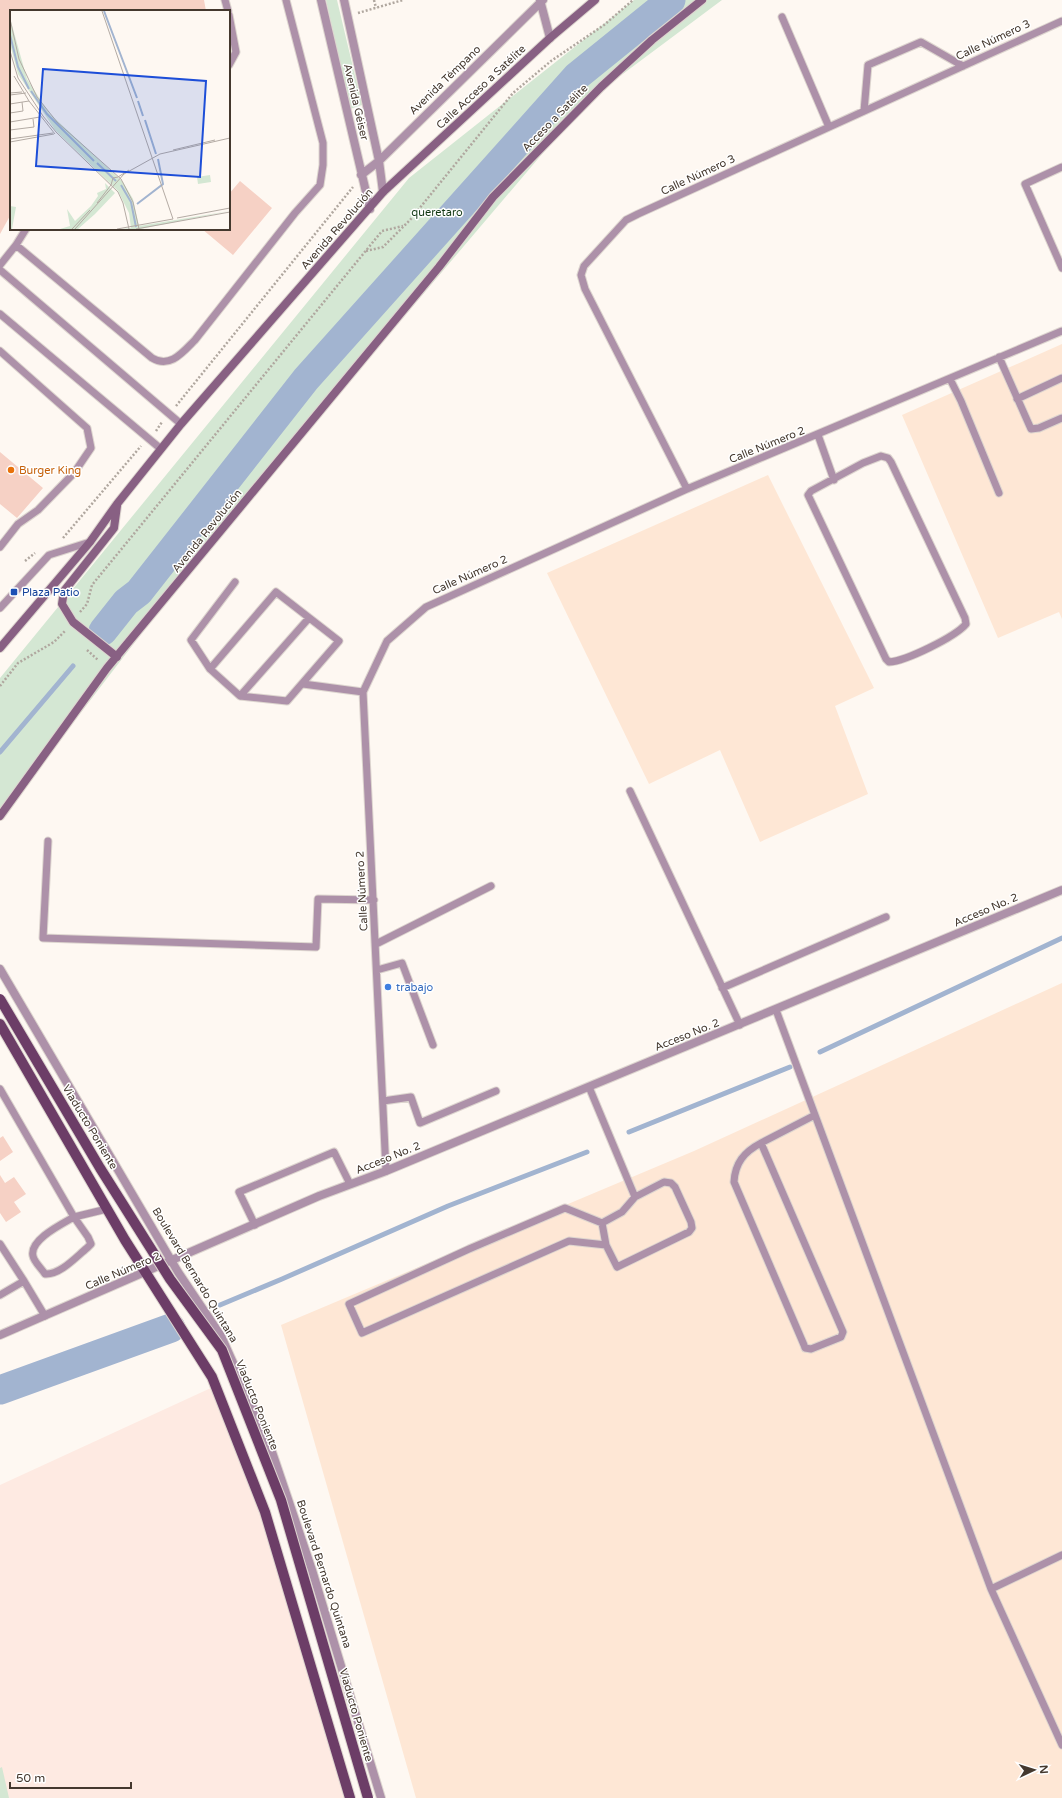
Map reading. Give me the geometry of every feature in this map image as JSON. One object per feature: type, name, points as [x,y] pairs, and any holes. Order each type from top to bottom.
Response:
[{"type":"main road","name":"Calle Acceso a Satélite","points":[[383,192],[550,38],[595,0]]},
{"type":"main road","name":"Acceso a Satélite","points":[[439,267],[493,197],[588,100],[652,40],[702,0]]},
{"type":"main road","name":"Avenida Revolución","points":[[0,648],[90,542],[117,504],[161,449],[370,209],[383,192]]},
{"type":"main road","name":"Avenida Revolución","points":[[0,816],[117,657],[439,267]]},
{"type":"main road","points":[[117,504],[114,528],[64,591],[62,604],[74,623],[117,657]]},
{"type":"main road","name":"Viaducto Poniente","points":[[0,999],[100,1168],[170,1279],[222,1350],[281,1500],[368,1798]]},
{"type":"main road","points":[[0,1024],[125,1240],[147,1272],[212,1377],[265,1512],[350,1798]]},
{"type":"street","name":"Avenida Géiser","points":[[321,0],[370,209]]},
{"type":"street","name":"Avenida Géiser","points":[[344,0],[379,161],[383,192]]},
{"type":"street","name":"Avenida Témpano","points":[[361,175],[379,161],[541,1]]},
{"type":"street","points":[[541,1],[550,38]]},
{"type":"street","name":"Acceso No. 2","points":[[319,1196],[386,1171],[1062,890]]},
{"type":"street","name":"Boulevard Bernardo Quintana","points":[[0,969],[172,1262],[220,1336],[269,1443],[312,1570],[381,1798]]},
{"type":"street","name":"Calle Número 2","points":[[0,1335],[172,1262],[319,1196]]},
{"type":"lane","points":[[225,0],[228,10]]},
{"type":"lane","points":[[16,245],[158,361],[164,362],[174,360],[195,340],[295,213],[320,185],[324,143],[286,0]]},
{"type":"lane","points":[[782,17],[829,127]]},
{"type":"lane","points":[[230,20],[236,52],[230,63]]},
{"type":"lane","name":"Calle Número 3","points":[[687,490],[585,289],[581,275],[584,266],[626,220],[1062,20]]},
{"type":"lane","points":[[864,111],[868,64],[921,42],[962,66]]},
{"type":"lane","points":[[1062,167],[1025,184],[1062,268]]},
{"type":"lane","points":[[0,265],[16,245],[25,230]]},
{"type":"lane","points":[[0,270],[182,424]]},
{"type":"lane","points":[[0,314],[161,449]]},
{"type":"lane","name":"Calle Número 2","points":[[386,1171],[363,692],[387,641],[426,607],[687,490],[1062,331]]},
{"type":"lane","points":[[0,351],[88,428],[90,448],[74,473],[38,510],[18,524],[0,547]]},
{"type":"lane","points":[[999,357],[1031,429],[1039,428],[1062,418]]},
{"type":"lane","points":[[1017,399],[1062,378]]},
{"type":"lane","points":[[950,379],[961,401],[999,493]]},
{"type":"lane","points":[[818,435],[834,480]]},
{"type":"lane","points":[[881,456],[888,458],[965,618],[966,624],[962,629],[944,641],[900,660],[889,662],[886,659],[809,500],[808,495],[811,491],[834,480],[863,463],[881,456]]},
{"type":"lane","points":[[0,608],[48,555],[90,542]]},
{"type":"lane","points":[[210,669],[276,592],[339,641],[287,702],[240,696],[210,669],[192,640],[235,582]]},
{"type":"lane","points":[[240,696],[309,618]]},
{"type":"lane","points":[[303,684],[363,692]]},
{"type":"lane","points":[[630,791],[740,1025]]},
{"type":"lane","points":[[48,841],[43,938],[316,948],[318,899],[374,900]]},
{"type":"lane","points":[[376,944],[491,886]]},
{"type":"lane","points":[[722,988],[886,918]]},
{"type":"lane","points":[[377,970],[402,963],[433,1045]]},
{"type":"lane","points":[[776,1010],[991,1589],[1062,1745]]},
{"type":"lane","points":[[589,1087],[635,1197]]},
{"type":"lane","points":[[0,1089],[74,1217],[91,1244],[52,1274],[45,1274],[33,1258],[32,1251],[36,1242],[74,1217],[107,1209]]},
{"type":"lane","points":[[383,1101],[411,1097],[420,1123],[496,1091]]},
{"type":"lane","points":[[761,1143],[843,1332],[841,1337],[811,1349],[805,1348],[734,1182],[736,1167],[748,1151],[761,1143],[815,1115]]},
{"type":"lane","points":[[255,1225],[239,1192],[334,1152],[350,1184]]},
{"type":"lane","points":[[664,1182],[671,1182],[691,1222],[692,1228],[689,1232],[617,1267],[606,1245],[602,1223],[622,1212],[635,1197],[664,1182]]},
{"type":"lane","points":[[602,1223],[565,1208],[469,1249],[349,1304],[362,1333],[569,1241],[606,1245]]},
{"type":"lane","points":[[0,1244],[24,1280],[45,1316]]},
{"type":"lane","points":[[0,1295],[24,1280]]},
{"type":"lane","points":[[991,1589],[1062,1555]]},
{"type":"path","points":[[374,0],[376,8]]},
{"type":"path","points":[[348,16],[403,0]]},
{"type":"path","points":[[365,252],[383,247],[426,202],[513,93],[551,61],[604,25],[633,0]]},
{"type":"path","points":[[0,686],[18,663],[54,642],[74,623],[87,604],[92,586],[382,231],[403,226]]},
{"type":"path","points":[[0,679],[6,678]]},
{"type":"shaded area","points":[[1062,344],[1062,619],[1059,612],[998,638],[902,415]]},
{"type":"shaded area","points":[[768,475],[874,688],[835,706],[868,794],[760,842],[720,750],[649,784],[547,573]]},
{"type":"shaded area","points":[[1062,983],[1062,1798],[416,1798],[281,1325],[694,1151]]},
{"type":"shaded area","points":[[213,1387],[253,1486],[347,1798],[0,1798],[0,1485]]},
{"type":"green space","points":[[326,0],[337,0],[362,105],[350,109]]},
{"type":"green space","name":"queretaro","points":[[634,0],[722,0],[588,100],[204,552],[0,818],[0,678],[409,178]]},
{"type":"green space","points":[[2,1767],[9,1798],[0,1798],[0,1768]]},
{"type":"building","points":[[0,0],[204,0],[206,10],[10,10],[10,216],[0,234]]},
{"type":"building","points":[[240,181],[272,208],[233,255],[203,230],[230,230],[230,193]]},
{"type":"building","name":"Burger King","points":[[0,452],[43,488],[17,518],[0,504]]},
{"type":"building","points":[[3,1136],[13,1152],[0,1161],[0,1138]]},
{"type":"building","points":[[0,1175],[5,1183],[14,1177],[26,1194],[14,1202],[21,1212],[6,1222],[0,1213]]},
{"type":"waterway","points":[[103,631],[126,602],[139,592],[306,379],[577,76],[671,0]]},
{"type":"waterway","points":[[0,752],[73,666]]},
{"type":"waterway","points":[[820,1052],[1062,938]]},
{"type":"waterway","points":[[629,1132],[790,1067]]},
{"type":"waterway","points":[[220,1305],[448,1206],[587,1152]]},
{"type":"waterway","points":[[0,1390],[171,1328]]},
{"type":"place","name":"Burger King","points":[[11,470]]},
{"type":"place","name":"Plaza Patio","points":[[14,592]]},
{"type":"place","name":"trabajo","points":[[388,987]]}]
